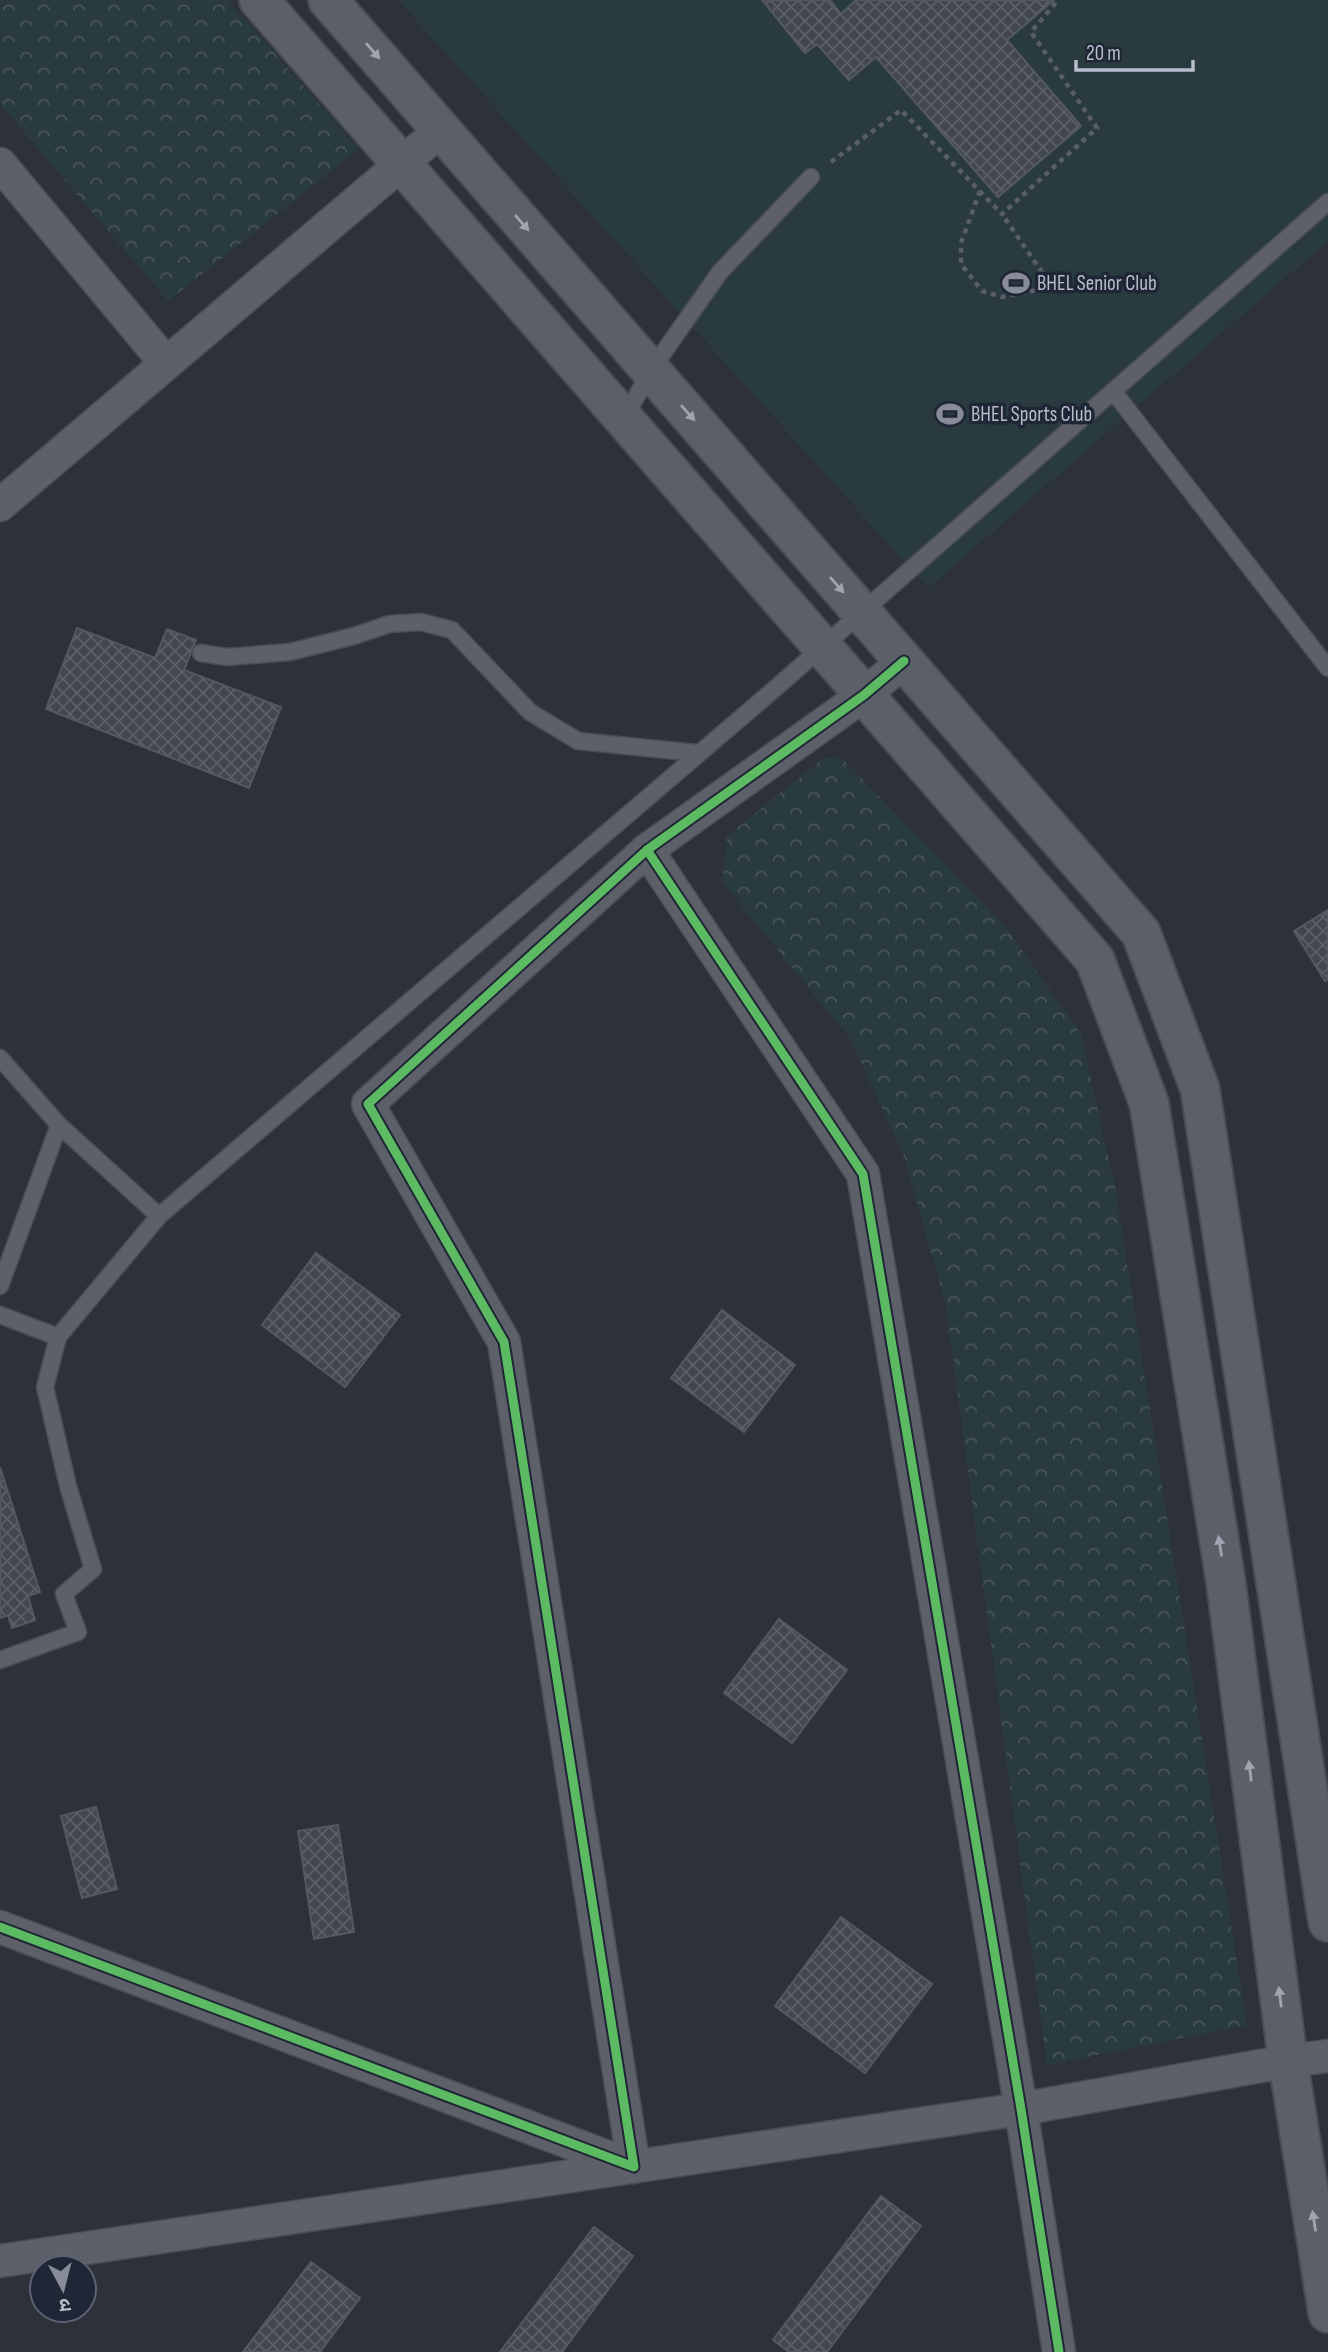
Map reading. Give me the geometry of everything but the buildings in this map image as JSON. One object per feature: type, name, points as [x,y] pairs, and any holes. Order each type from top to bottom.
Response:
[{"type":"main road","points":[[259,0],[1095,960],[1149,1103],[1226,1583],[1289,2061],[1328,2313]]},
{"type":"main road","points":[[328,0],[1141,933],[1200,1089],[1328,1922]]},
{"type":"street","points":[[0,505],[441,130]]},
{"type":"street","points":[[0,164],[165,362]]},
{"type":"street","points":[[634,2167],[504,1342],[368,1104],[647,850],[863,695],[904,661]]},
{"type":"street","points":[[647,850],[863,1174],[1021,2109],[1059,2352]]},
{"type":"street","points":[[0,1927],[634,2167]]},
{"type":"street","points":[[0,2261],[1021,2109],[1328,2056]]},
{"type":"lane","points":[[624,419],[651,370],[720,272],[811,177]]},
{"type":"lane","points":[[0,1660],[78,1632],[64,1594],[93,1569],[68,1486],[45,1387],[58,1337],[159,1216],[822,647],[1328,202]]},
{"type":"lane","points":[[1114,391],[1328,668]]},
{"type":"lane","points":[[201,653],[227,657],[290,652],[389,624],[421,622],[452,630],[507,691],[530,712],[578,741],[697,753]]},
{"type":"lane","points":[[0,1058],[59,1125],[159,1216]]},
{"type":"lane","points":[[0,1286],[59,1125]]},
{"type":"lane","points":[[0,1315],[58,1337]]},
{"type":"path","points":[[1002,214],[1097,128],[1031,32],[1058,0]]},
{"type":"path","points":[[811,177],[901,110],[1002,214],[1052,287],[1002,297],[982,291],[961,264],[961,243],[979,191]]},
{"type":"green space","points":[[0,0],[228,0],[359,149],[168,301],[0,104]]},
{"type":"green space","name":"BHEL Sports Club","points":[[398,0],[1328,0],[1328,241],[928,588]]},
{"type":"green space","points":[[841,757],[1005,926],[1081,1034],[1115,1187],[1247,2025],[1047,2065],[946,1306],[905,1159],[851,1040],[722,882],[727,836],[824,758]]},
{"type":"cycle path","points":[[0,1927],[634,2167],[504,1342],[368,1104],[647,850],[864,695],[904,661]]},
{"type":"cycle path","points":[[647,850],[863,1174],[1021,2109],[1059,2352]]},
{"type":"place","name":"BHEL Senior Club","points":[[1016,283]]},
{"type":"place","name":"BHEL Sports Club","points":[[950,414]]}]
